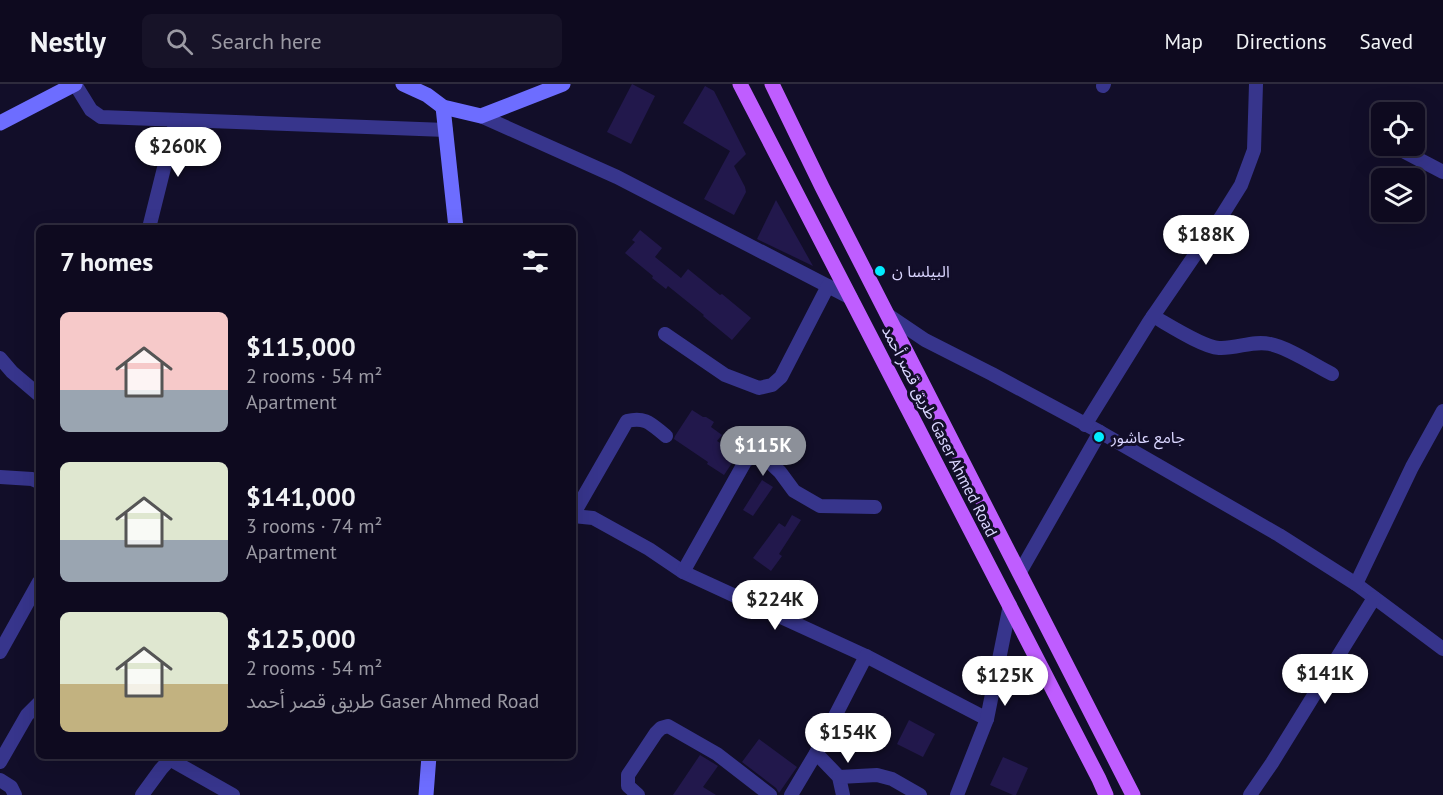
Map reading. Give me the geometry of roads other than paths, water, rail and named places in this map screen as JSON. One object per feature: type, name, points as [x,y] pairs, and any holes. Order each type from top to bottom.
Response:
[{"type":"main road","name":"طريق قصر أحمد Gaser Ahmed Road","points":[[740,84],[1106,795]]},
{"type":"main road","name":"طريق قصر أحمد Gaser Ahmed Road","points":[[772,84],[822,187],[1133,795]]},
{"type":"street","points":[[0,123],[75,84],[91,110],[101,117],[446,130]]},
{"type":"street","points":[[403,84],[426,90],[443,107],[481,116],[617,177],[851,298]]},
{"type":"street","points":[[481,116],[563,84]]},
{"type":"street","points":[[1085,424],[1153,316],[1241,185],[1254,150],[1256,84]]},
{"type":"street","points":[[443,107],[456,225]]},
{"type":"street","points":[[150,225],[176,120]]},
{"type":"street","points":[[1413,156],[1443,172]]},
{"type":"street","points":[[665,334],[725,375],[759,388],[772,385],[781,377],[828,286]]},
{"type":"street","points":[[888,315],[925,340],[1100,432],[1279,535],[1356,584],[1443,649]]},
{"type":"street","points":[[1153,316],[1207,345],[1234,348],[1253,343],[1272,344],[1332,374]]},
{"type":"street","points":[[0,358],[12,372],[36,392]]},
{"type":"street","points":[[1356,584],[1412,467],[1443,411]]},
{"type":"street","points":[[576,510],[627,421],[645,420],[666,436]]},
{"type":"street","points":[[1020,572],[1100,432]]},
{"type":"street","points":[[683,572],[746,460],[754,457],[766,459],[780,472],[794,491],[820,506],[875,507]]},
{"type":"street","points":[[0,477],[36,481]]},
{"type":"street","points":[[576,515],[593,518],[649,549],[683,572],[866,656],[987,719]]},
{"type":"street","points":[[0,652],[36,587]]},
{"type":"street","points":[[1250,795],[1374,598]]},
{"type":"street","points":[[957,795],[987,719],[1010,605]]},
{"type":"street","points":[[791,795],[816,753],[866,656]]},
{"type":"street","points":[[0,762],[27,715],[36,706]]},
{"type":"street","points":[[638,795],[628,786],[628,776],[656,733],[668,726],[717,754],[770,795]]},
{"type":"street","points":[[816,753],[839,777],[843,795]]},
{"type":"street","points":[[142,795],[171,759]]},
{"type":"street","points":[[174,759],[233,795]]},
{"type":"street","points":[[426,795],[429,759]]},
{"type":"street","points":[[839,777],[877,775],[892,779],[920,795]]},
{"type":"street","points":[[0,780],[12,787],[15,795]]},
{"type":"place","name":"البيلسا ن","points":[[880,271]]},
{"type":"place","name":"جامع عاشور","points":[[1099,437]]}]
